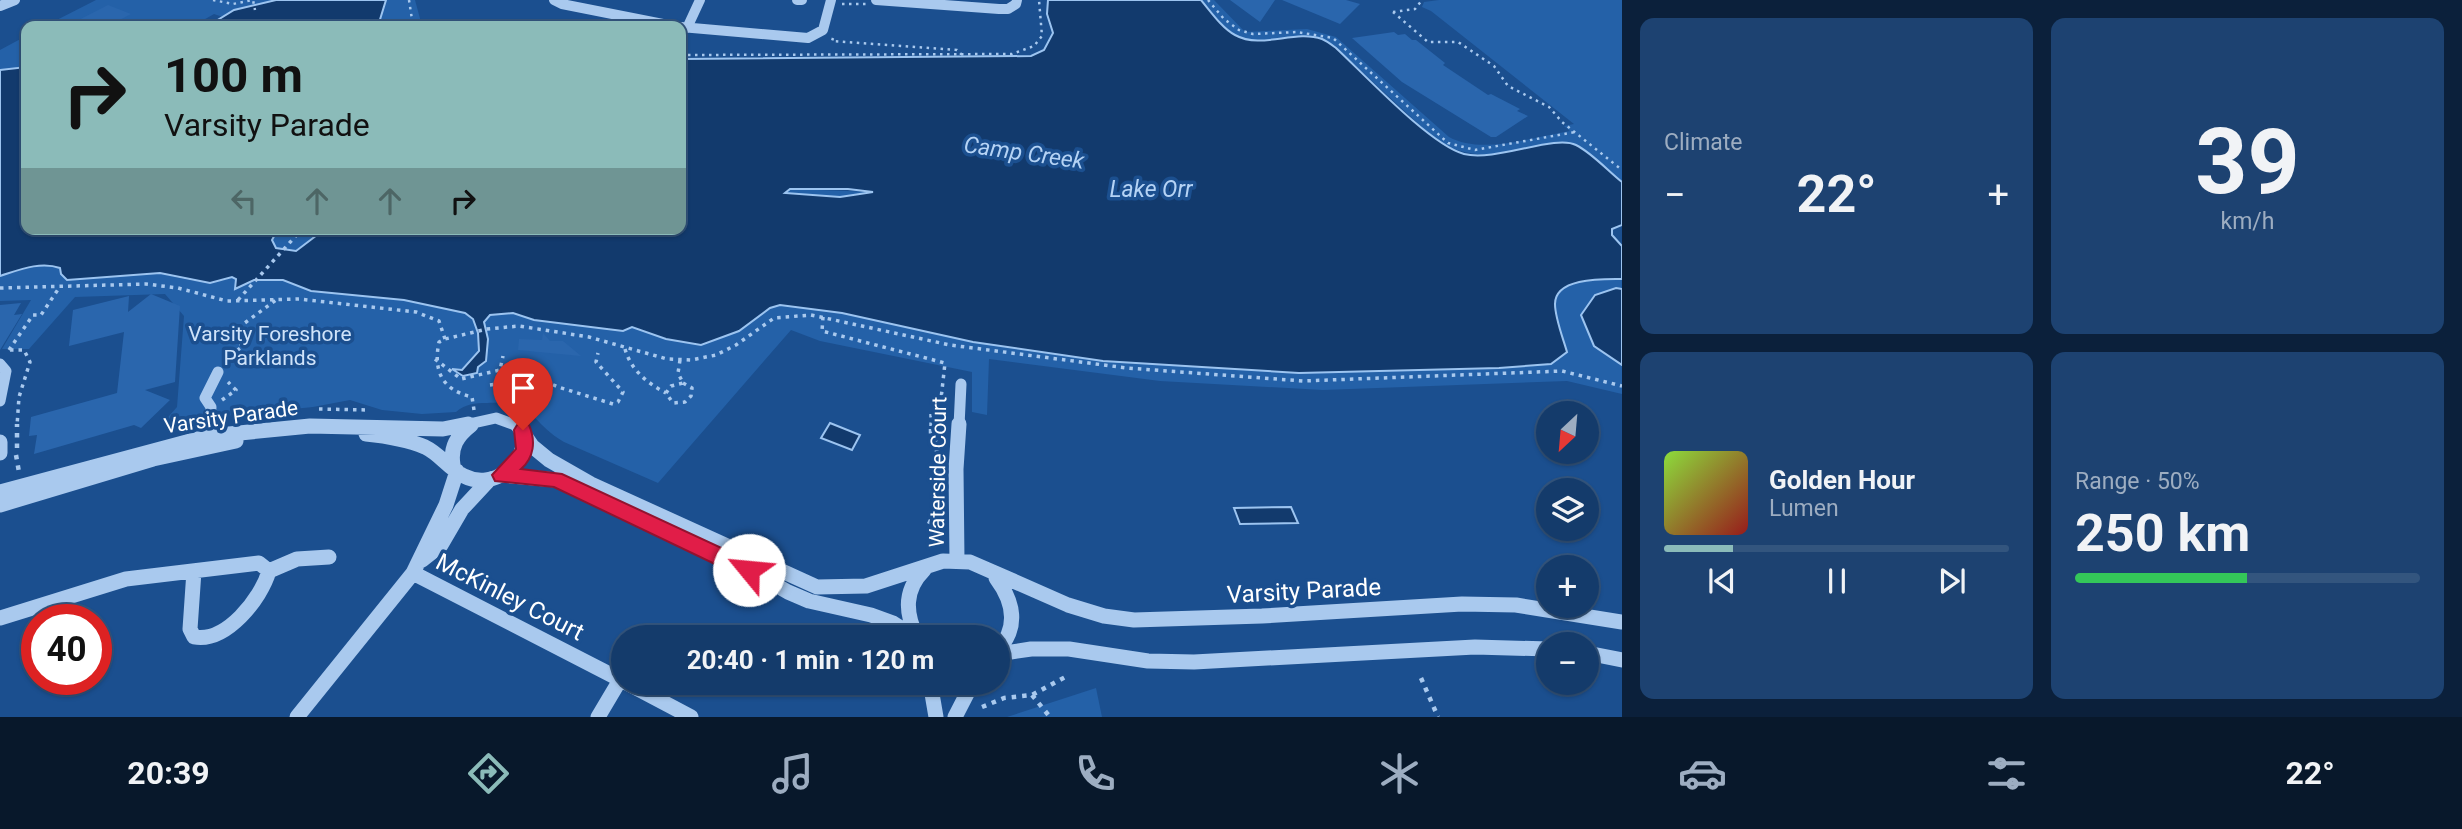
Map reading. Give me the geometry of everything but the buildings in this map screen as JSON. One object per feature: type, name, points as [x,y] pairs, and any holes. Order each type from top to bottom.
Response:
[{"type":"street","points":[[2,3],[15,0]]},
{"type":"street","points":[[554,0],[562,4],[648,21]]},
{"type":"street","points":[[686,24],[700,0]]},
{"type":"street","points":[[686,27],[808,38],[823,30],[831,0]]},
{"type":"street","points":[[876,0],[999,9],[1008,9],[1016,4],[1017,0]]},
{"type":"street","points":[[0,364],[6,371],[0,401]]},
{"type":"street","points":[[209,436],[211,407],[205,398],[218,372]]},
{"type":"street","name":"Waterside Court","points":[[957,560],[956,469],[961,384]]},
{"type":"street","points":[[416,568],[446,505],[455,468],[450,457],[456,438],[474,416]]},
{"type":"street","name":"Varsity Parade","points":[[0,492],[209,436],[310,426],[429,430],[474,416],[507,419],[523,430]]},
{"type":"street","points":[[523,430],[532,446],[549,460],[591,484],[817,587],[857,589],[957,560]]},
{"type":"street","points":[[297,717],[416,568],[441,545],[462,509],[520,459],[525,449],[523,430]]},
{"type":"street","name":"Varsity Parade","points":[[0,505],[201,447],[270,437],[332,433],[369,434],[407,441],[429,449],[471,479],[496,477],[556,480],[730,559],[809,601],[871,615],[896,625]]},
{"type":"street","points":[[0,442],[0,453]]},
{"type":"street","points":[[0,499],[82,476],[94,477]]},
{"type":"street","points":[[194,571],[190,629],[194,637],[205,639],[224,630],[263,589],[270,570],[297,559],[329,557]]},
{"type":"street","name":"Varsity Parade","points":[[957,560],[982,567],[994,575],[1068,605],[1104,616],[1134,620],[1262,616],[1462,604],[1516,605],[1622,622]]},
{"type":"street","points":[[0,618],[120,580],[259,563],[270,570]]},
{"type":"street","name":"Varsity Parade","points":[[912,625],[907,612],[911,585],[930,566]]},
{"type":"street","name":"McKinley Court","points":[[416,568],[611,674]]},
{"type":"street","points":[[994,575],[1008,594],[1013,617],[1010,633]]},
{"type":"street","points":[[1010,651],[1069,649],[1148,661],[1194,662],[1475,647],[1536,649]]},
{"type":"street","points":[[1599,655],[1622,660]]},
{"type":"street","points":[[598,717],[613,695]]},
{"type":"street","name":"McKinley Court","points":[[649,695],[691,717]]},
{"type":"street","points":[[932,695],[936,717]]},
{"type":"street","points":[[956,717],[967,695]]},
{"type":"path","points":[[213,0],[233,4],[253,0],[255,10]]},
{"type":"path","points":[[408,0],[413,21]]},
{"type":"path","points":[[686,55],[1012,54],[1040,43],[1045,33],[1039,0]]},
{"type":"path","points":[[1209,0],[1234,28],[1247,35],[1313,33],[1333,38],[1448,142],[1459,147],[1475,150],[1575,132]]},
{"type":"path","points":[[1422,0],[1415,9],[1393,12],[1428,42],[1458,42],[1494,66],[1508,86],[1549,107],[1622,170]]},
{"type":"path","points":[[832,41],[957,50],[961,54]]},
{"type":"path","points":[[237,301],[297,235]]},
{"type":"path","points":[[0,288],[161,285],[227,301],[278,298],[424,313],[442,324],[445,339]]},
{"type":"path","points":[[10,350],[33,315],[41,314],[59,288]]},
{"type":"path","points":[[211,407],[236,390],[218,372],[219,363],[242,347],[237,335],[242,325],[278,298]]},
{"type":"path","points":[[474,416],[472,397],[460,396],[441,381],[435,366],[439,342],[445,339],[487,329],[519,326],[600,340],[625,349],[680,360],[716,355],[736,345],[774,318],[811,315],[950,345],[1127,368],[1303,381],[1562,371],[1622,386]]},
{"type":"path","points":[[823,317],[822,331],[861,339],[912,358],[944,363],[941,399],[931,413],[931,436],[937,443],[935,480],[939,486],[937,508],[929,524]]},
{"type":"path","points":[[625,349],[630,366],[666,393],[673,403],[679,404],[689,401],[693,393],[692,388],[683,383],[678,373],[680,360]]},
{"type":"path","points":[[0,351],[24,350],[30,362],[22,381],[17,419],[20,434],[16,452],[19,474]]},
{"type":"path","points":[[490,385],[498,386],[527,373],[547,385],[567,388],[613,404],[618,402],[623,392],[620,384],[600,369],[596,362],[598,353]]},
{"type":"path","points":[[435,359],[461,379],[500,370],[503,356]]},
{"type":"path","points":[[666,393],[671,386],[683,383]]},
{"type":"path","points":[[982,707],[1004,698],[1032,695],[1069,675]]},
{"type":"path","points":[[1422,678],[1438,717]]},
{"type":"path","points":[[1032,695],[1050,717]]},
{"type":"green space","points":[[96,0],[276,0],[234,10],[223,17],[214,14],[202,21],[55,21]]},
{"type":"green space","points":[[386,0],[415,0],[421,21],[380,21]]},
{"type":"green space","points":[[1201,0],[1214,0],[1245,32],[1307,29],[1336,37],[1449,137],[1462,142],[1492,145],[1570,131],[1564,126],[1574,124],[1431,11],[1422,7],[1424,2],[1622,0],[1622,182],[1574,144],[1488,155],[1455,149],[1438,142],[1326,41],[1300,36],[1256,41],[1245,39],[1225,28]]},
{"type":"green space","points":[[21,39],[21,68],[0,70],[0,50]]},
{"type":"green space","points":[[790,189],[873,192],[840,197],[783,193]]},
{"type":"green space","points":[[275,235],[317,235],[296,251],[276,248],[272,240]]},
{"type":"green space","name":"Varsity Foreshore Parklands","points":[[39,265],[60,268],[67,280],[160,273],[206,282],[232,277],[236,279],[235,288],[254,280],[283,280],[299,287],[438,305],[468,315],[477,329],[477,353],[462,370],[454,369],[463,376],[478,367],[488,339],[484,322],[490,315],[513,313],[535,320],[623,331],[632,327],[666,339],[701,345],[739,331],[770,308],[780,305],[842,313],[973,342],[1103,361],[1299,373],[1499,368],[1551,364],[1567,352],[1555,310],[1557,295],[1571,284],[1582,281],[1622,279],[1622,394],[1567,381],[1323,390],[1160,381],[989,359],[987,415],[972,412],[972,372],[820,341],[791,330],[658,483],[564,442],[524,409],[503,403],[474,404],[456,412],[422,414],[382,410],[350,400],[313,407],[193,419],[179,425],[162,424],[177,407],[184,316],[165,294],[75,297],[29,349],[2,349],[31,300],[0,301],[0,276]]},
{"type":"green space","points":[[1096,688],[1102,717],[1007,717]]},
{"type":"water","points":[[276,0],[386,0],[380,21],[216,21],[234,10]]},
{"type":"water","name":"Lake Orr","points":[[1048,0],[1201,0],[1226,28],[1245,39],[1256,41],[1300,36],[1326,41],[1416,123],[1450,148],[1464,154],[1492,154],[1554,143],[1576,145],[1622,182],[1622,225],[1612,229],[1612,235],[1622,246],[1622,279],[1582,281],[1571,284],[1557,295],[1556,315],[1567,352],[1551,364],[1499,368],[1299,373],[1103,361],[973,342],[842,313],[780,305],[770,308],[739,331],[701,345],[666,339],[632,327],[623,331],[534,320],[513,313],[490,315],[484,322],[488,339],[486,361],[478,367],[477,373],[463,376],[452,369],[462,370],[479,351],[478,333],[473,319],[465,313],[404,300],[311,291],[283,280],[254,280],[235,289],[236,279],[232,277],[210,283],[160,273],[67,280],[61,274],[60,268],[45,265],[0,276],[0,70],[21,68],[21,235],[275,235],[272,240],[276,248],[296,251],[317,235],[686,235],[686,59],[1031,56],[1044,50],[1053,33],[1047,14]],"holes":[[[790,189],[873,192],[840,197],[785,193]]]},
{"type":"water","points":[[1616,288],[1622,289],[1622,365],[1594,346],[1581,315],[1595,295]]},
{"type":"water","points":[[830,423],[860,435],[852,450],[821,438]]},
{"type":"water","points":[[1291,507],[1298,523],[1240,524],[1234,508]]},
{"type":"route","points":[[523,430],[525,449],[512,468],[501,475],[556,480],[749,570]]},
{"type":"water label","name":"Camp Creek","points":[[1024,153]]}]
